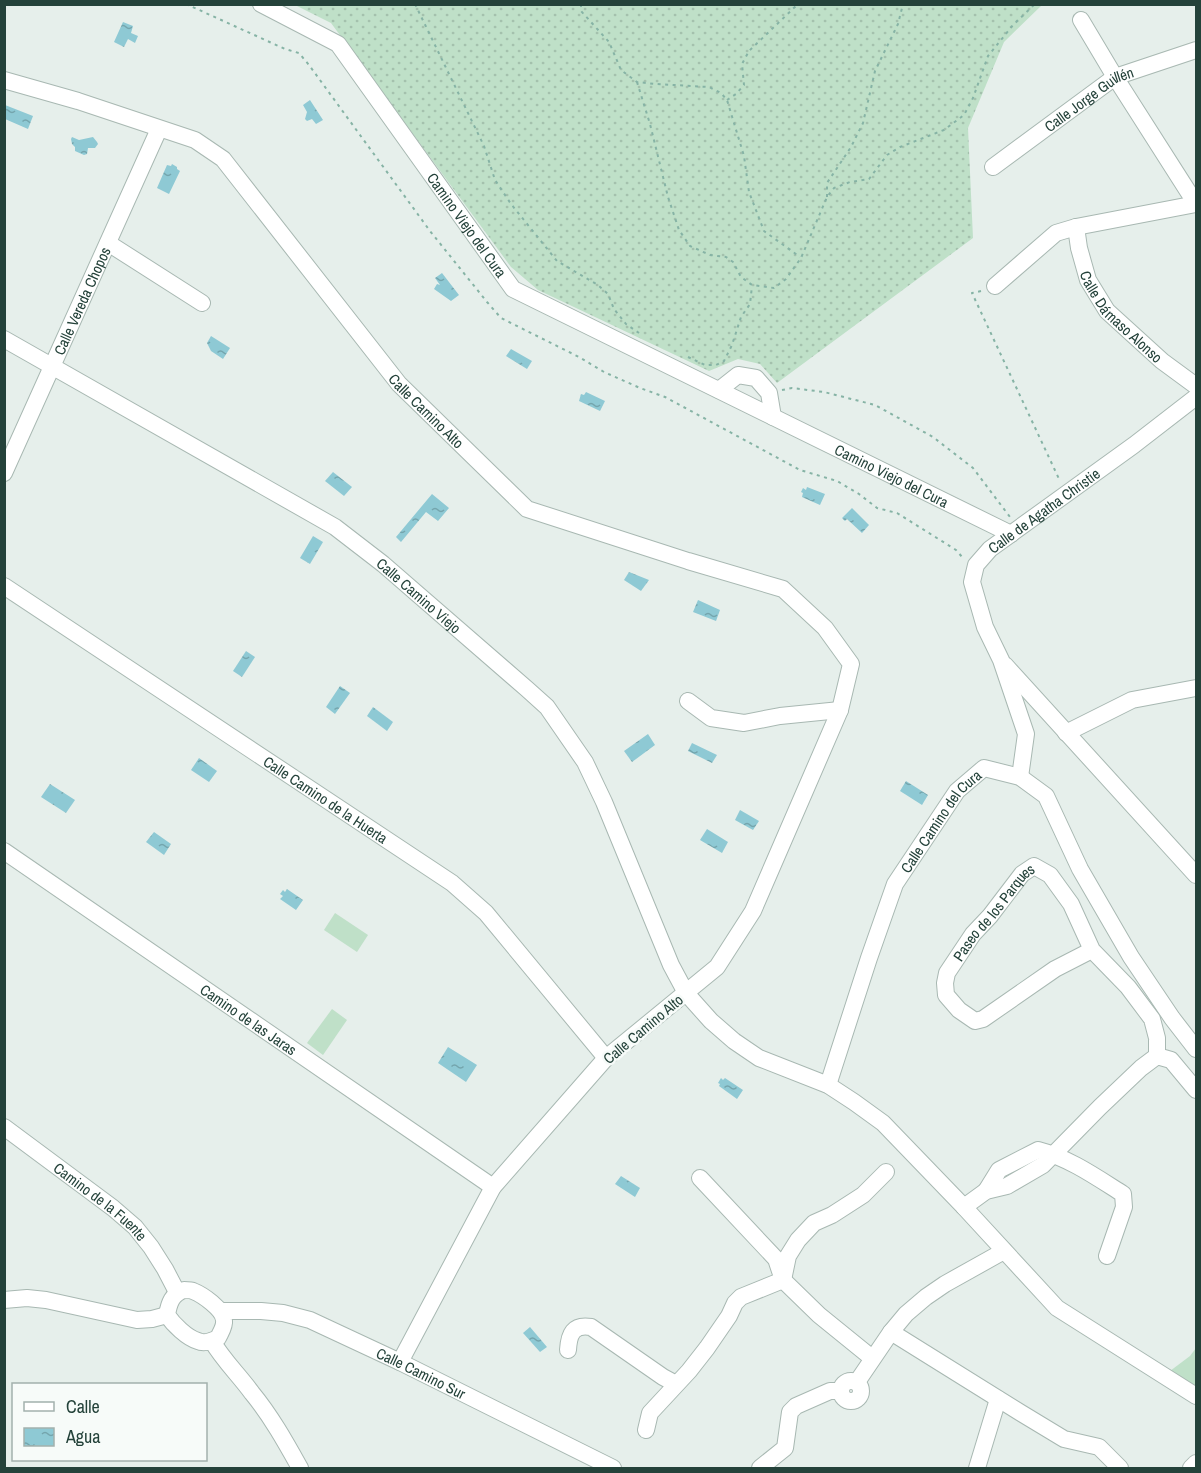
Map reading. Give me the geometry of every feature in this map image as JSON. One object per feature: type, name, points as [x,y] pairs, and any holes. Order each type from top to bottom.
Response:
[{"type":"street","name":"Camino Viejo del Cura","points":[[261,4],[338,44],[513,289],[773,417],[1015,532]]},
{"type":"street","points":[[995,286],[1056,233],[1197,204],[1081,20]]},
{"type":"street","name":"Calle Jorge Guillén","points":[[993,167],[1115,77],[1197,50]]},
{"type":"street","name":"Calle Camino Alto","points":[[4,80],[78,101],[195,140],[223,159],[399,384],[527,509],[783,589],[825,628],[850,664],[840,710],[753,910],[717,967],[606,1058],[493,1187],[400,1362]]},
{"type":"street","name":"Calle Vereda Chopos","points":[[4,473],[159,129]]},
{"type":"street","name":"Calle Dámaso Alonso","points":[[1076,228],[1088,280],[1107,311],[1161,361],[1197,386]]},
{"type":"street","points":[[108,243],[202,303]]},
{"type":"street","name":"Calle Camino Viejo","points":[[4,339],[335,527],[383,564],[547,708],[585,762],[604,802],[671,965],[686,993]]},
{"type":"street","points":[[719,390],[738,375],[756,378],[769,393],[773,417]]},
{"type":"street","name":"Calle de Agatha Christie","points":[[1020,777],[1026,734],[1001,660],[985,627],[972,582],[976,565],[990,549],[1197,397]]},
{"type":"street","name":"Calle Camino de la Huerta","points":[[4,586],[452,883],[486,913],[606,1058]]},
{"type":"street","name":"Calle de Agatha Christie","points":[[1001,660],[1197,875]]},
{"type":"street","points":[[1066,733],[1132,700],[1197,688]]},
{"type":"street","points":[[688,701],[711,717],[744,723],[780,716],[840,710]]},
{"type":"street","name":"Calle Camino del Cura","points":[[828,1085],[895,884],[957,791],[984,768],[1020,777],[1046,796],[1080,869],[1131,957],[1172,1018],[1197,1049]]},
{"type":"street","name":"Camino de las Jaras","points":[[4,851],[493,1187]]},
{"type":"street","name":"Paseo de los Parques","points":[[1092,950],[1055,969],[982,1019],[975,1021],[959,1010],[946,995],[947,973],[973,934],[1022,874],[1034,866],[1050,875],[1071,904],[1092,950],[1128,987],[1152,1019],[1157,1038],[1157,1056]]},
{"type":"street","points":[[686,993],[711,1021],[759,1058],[828,1085],[883,1123],[1057,1308],[1197,1396]]},
{"type":"street","points":[[964,1207],[986,1191],[1007,1186],[1043,1165],[1141,1068],[1157,1056],[1171,1060],[1197,1090]]},
{"type":"street","name":"Camino de la Fuente","points":[[4,1127],[135,1227],[151,1247],[177,1292]]},
{"type":"street","points":[[1055,1154],[1123,1194],[1124,1208],[1107,1256]]},
{"type":"street","points":[[783,1280],[788,1256],[798,1240],[814,1223],[832,1215],[863,1195],[885,1172]]},
{"type":"street","points":[[700,1178],[776,1259],[783,1280],[819,1316],[872,1359]]},
{"type":"street","points":[[760,1468],[785,1448],[790,1412],[796,1406],[830,1391],[841,1391],[847,1400],[855,1400],[862,1390],[857,1382],[906,1314],[945,1284],[1004,1251]]},
{"type":"street","points":[[646,1430],[650,1413],[689,1371],[729,1316],[735,1303],[741,1297],[783,1280]]},
{"type":"street","points":[[192,1290],[221,1311],[224,1327],[218,1338],[206,1342],[197,1341],[177,1327],[167,1315],[170,1301],[177,1292],[192,1290]]},
{"type":"street","points":[[4,1300],[27,1298],[46,1300],[137,1320],[167,1315]]},
{"type":"street","name":"Calle Camino Sur","points":[[221,1311],[283,1313],[310,1320],[613,1468]]},
{"type":"street","points":[[568,1350],[568,1337],[574,1330],[584,1325],[591,1327],[676,1384]]},
{"type":"street","points":[[891,1332],[1064,1438],[1099,1447],[1120,1468]]},
{"type":"street","points":[[212,1341],[254,1394],[286,1442],[300,1468]]},
{"type":"street","points":[[977,1468],[998,1399]]},
{"type":"street","points":[[1191,1468],[1197,1463]]},
{"type":"path","points":[[414,4],[484,146],[495,180],[511,204],[557,261],[598,285],[608,294],[614,309],[626,324],[644,336]]},
{"type":"path","points":[[581,4],[581,11],[609,42],[621,70],[637,82],[709,87],[722,93],[727,100],[744,156],[748,192],[764,231],[801,258]]},
{"type":"path","points":[[727,100],[744,85],[742,64],[749,51],[798,4]]},
{"type":"path","points":[[827,197],[827,183],[851,147],[862,123],[875,71],[898,24],[903,4]]},
{"type":"path","points":[[637,82],[679,230],[690,246],[710,255],[726,257],[733,262],[741,277],[752,285],[774,288],[786,279],[801,258],[827,197],[834,188],[850,182],[869,179],[887,155],[900,147],[944,130],[964,115],[973,98],[988,56],[1013,25],[1035,4]]},
{"type":"path","points":[[684,355],[705,365],[724,361],[741,317],[750,304],[752,285]]},
{"type":"path","points":[[995,286],[972,293],[1066,494]]},
{"type":"path","points":[[769,393],[792,388],[824,392],[875,405],[933,437],[973,468],[1015,532]]},
{"type":"green space","points":[[295,5],[1042,5],[1004,42],[968,128],[973,238],[777,383],[760,364],[738,359],[709,371],[538,290],[511,267],[331,23]]},
{"type":"green space","points":[[335,913],[368,935],[357,952],[324,930]]},
{"type":"green space","points":[[332,1009],[347,1020],[323,1055],[307,1043]]},
{"type":"green space","points":[[1196,1348],[1196,1387],[1170,1371],[1190,1356]]},
{"type":"water","points":[[123,22],[133,26],[131,33],[138,36],[135,43],[128,39],[124,47],[114,42]]},
{"type":"water","points":[[310,100],[323,120],[316,124],[312,119],[307,121],[305,119],[307,112],[303,105]]},
{"type":"water","points":[[5,105],[33,116],[28,129],[5,119]]},
{"type":"water","points":[[72,137],[79,140],[93,137],[98,144],[95,148],[88,148],[87,154],[84,155],[75,151]]},
{"type":"water","points":[[172,164],[180,171],[169,194],[157,188],[167,165]]},
{"type":"water","points":[[442,273],[459,295],[451,301],[434,289],[437,284],[440,285],[435,278]]},
{"type":"water","points":[[211,336],[230,348],[223,359],[211,351],[207,343]]},
{"type":"water","points":[[511,349],[532,361],[527,369],[506,356]]},
{"type":"water","points":[[586,392],[605,401],[600,411],[579,401],[581,394],[584,395]]},
{"type":"water","points":[[333,472],[352,487],[344,496],[325,481]]},
{"type":"water","points":[[807,487],[825,494],[820,505],[802,497],[803,488],[806,490]]},
{"type":"water","points":[[432,494],[449,508],[438,521],[426,512],[401,542],[396,537]]},
{"type":"water","points":[[852,508],[869,525],[862,533],[847,519],[845,521],[842,518]]},
{"type":"water","points":[[313,536],[323,542],[310,564],[300,558]]},
{"type":"water","points":[[629,572],[649,580],[641,591],[624,580]]},
{"type":"water","points":[[698,600],[720,610],[716,621],[693,612]]},
{"type":"water","points":[[246,651],[255,657],[242,677],[233,671]]},
{"type":"water","points":[[340,686],[350,693],[335,714],[326,707]]},
{"type":"water","points":[[373,707],[393,722],[387,731],[367,716]]},
{"type":"water","points":[[648,734],[655,745],[632,762],[624,751]]},
{"type":"water","points":[[692,743],[717,755],[712,763],[688,751]]},
{"type":"water","points":[[199,758],[217,771],[209,782],[191,770]]},
{"type":"water","points":[[906,781],[928,795],[922,805],[900,791]]},
{"type":"water","points":[[50,784],[75,800],[66,813],[41,797]]},
{"type":"water","points":[[740,810],[759,821],[753,830],[735,820]]},
{"type":"water","points":[[707,829],[728,842],[722,853],[700,840]]},
{"type":"water","points":[[154,832],[171,844],[164,855],[146,842]]},
{"type":"water","points":[[287,889],[303,900],[296,910],[280,899],[283,896],[280,894]]},
{"type":"water","points":[[448,1047],[477,1065],[466,1082],[438,1063]]},
{"type":"water","points":[[721,1078],[723,1080],[725,1078],[743,1090],[737,1099],[719,1086]]},
{"type":"water","points":[[621,1176],[640,1188],[635,1197],[615,1184]]},
{"type":"water","points":[[530,1327],[547,1347],[540,1352],[523,1333]]}]
